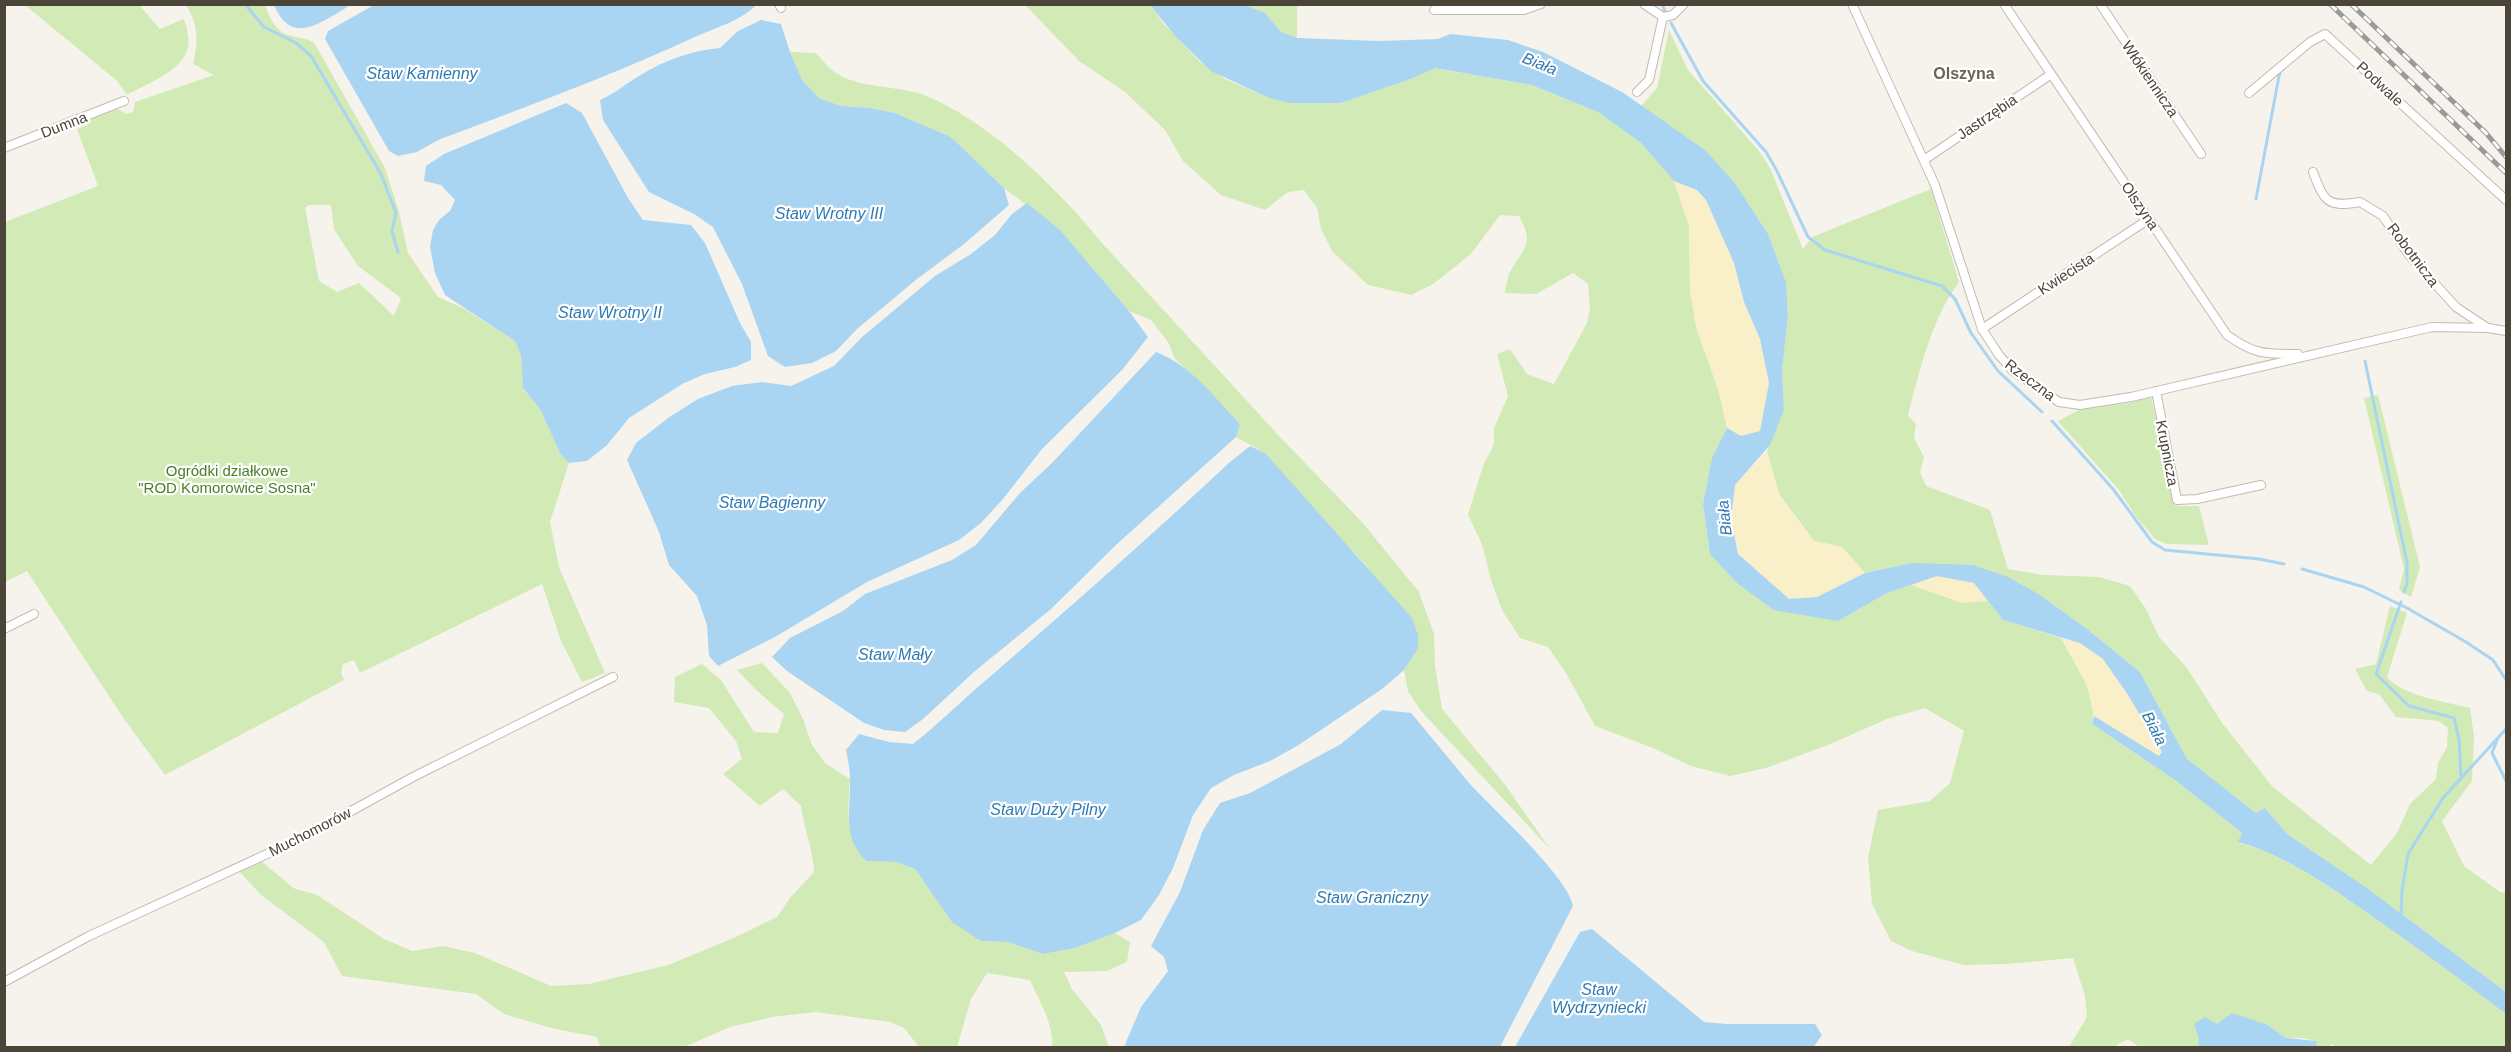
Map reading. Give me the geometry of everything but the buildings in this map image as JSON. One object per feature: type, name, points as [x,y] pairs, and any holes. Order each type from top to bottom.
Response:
[{"type":"street","points":[[1434,10],[1524,10],[1540,4]]},
{"type":"street","points":[[1644,4],[1663,17],[1673,15],[1684,4]]},
{"type":"street","name":"Rzeczna","points":[[1852,4],[1924,160],[1982,329],[2012,370],[2059,402],[2080,405],[2156,391],[2432,327],[2488,328],[2506,331]]},
{"type":"street","name":"Olszyna","points":[[2004,4],[2227,335],[2245,348],[2257,353],[2309,354]]},
{"type":"street","name":"Włókiennicza","points":[[2100,4],[2201,154]]},
{"type":"street","points":[[1636,92],[1649,80],[1663,17]]},
{"type":"street","name":"Podwale","points":[[2249,93],[2310,42],[2325,34],[2506,200]]},
{"type":"street","name":"Jastrzębia","points":[[1924,160],[2050,75]]},
{"type":"street","name":"Dumna","points":[[4,148],[124,101]]},
{"type":"street","name":"Robotnicza","points":[[2313,172],[2323,196],[2329,202],[2343,205],[2360,202],[2383,216],[2409,255],[2438,289],[2456,307],[2488,328]]},
{"type":"street","name":"Kwiecista","points":[[1982,329],[2150,219]]},
{"type":"street","name":"Krupnicza","points":[[2156,391],[2177,500],[2197,499],[2262,484]]},
{"type":"street","points":[[4,629],[34,614]]},
{"type":"street","name":"Muchomorów","points":[[4,982],[90,936],[304,837],[413,777],[613,677]]},
{"type":"green space","points":[[25,5],[139,5],[160,29],[183,19],[187,30],[188,48],[184,57],[168,73],[127,95],[117,81]]},
{"type":"green space","name":"Ogródki działkowe \"ROD Komorowice Sosna\"","points":[[186,5],[265,5],[272,20],[282,32],[315,44],[385,168],[399,212],[408,253],[438,297],[463,308],[515,341],[521,355],[523,388],[540,409],[560,453],[569,463],[550,522],[559,567],[605,673],[582,682],[561,641],[542,584],[360,673],[354,660],[343,664],[341,673],[344,680],[165,775],[122,716],[27,571],[5,582],[5,222],[98,186],[77,129],[88,125],[91,119],[117,109],[127,114],[133,112],[135,102],[214,75],[193,64],[196,34]],"holes":[[[309,205],[331,205],[334,229],[358,266],[401,298],[394,316],[359,283],[337,292],[319,281],[305,208]]]},
{"type":"green space","points":[[1025,5],[1150,5],[1163,23],[1199,61],[1225,79],[1269,98],[1341,103],[1408,80],[1434,68],[1532,85],[1598,112],[1641,143],[1674,181],[1689,226],[1690,290],[1696,327],[1719,392],[1727,428],[1712,458],[1703,504],[1710,554],[1838,621],[1887,593],[1937,576],[1974,583],[2003,620],[2061,638],[2089,691],[2093,713],[2092,724],[2175,780],[2242,833],[2239,843],[2273,855],[2321,881],[2402,937],[2506,1014],[2506,1047],[2339,1048],[2331,1044],[2329,1047],[2316,1047],[2317,1041],[2286,1038],[2268,1025],[2199,1039],[2198,1047],[2139,1047],[2128,1039],[2113,1047],[2069,1047],[2087,1017],[2085,996],[2073,958],[1964,965],[1912,951],[1891,941],[1872,904],[1868,857],[1878,810],[1930,801],[1950,783],[1964,731],[1925,708],[1887,719],[1828,745],[1766,768],[1730,776],[1691,766],[1653,748],[1595,726],[1566,673],[1548,647],[1520,638],[1502,610],[1491,580],[1482,544],[1468,515],[1483,466],[1494,444],[1494,428],[1508,396],[1497,354],[1510,349],[1527,374],[1554,384],[1587,323],[1590,309],[1588,284],[1573,273],[1536,294],[1505,293],[1509,274],[1527,241],[1519,216],[1500,215],[1471,254],[1433,284],[1411,295],[1368,285],[1332,251],[1321,229],[1317,208],[1304,190],[1288,192],[1265,210],[1221,195],[1183,161],[1165,130],[1125,92],[1079,61]]},
{"type":"green space","points":[[1245,5],[1297,5],[1297,38],[1281,32],[1265,13]]},
{"type":"green space","points":[[1669,30],[1688,70],[1759,151],[1770,168],[1803,249],[1812,237],[1931,189],[1959,282],[1941,312],[1934,329],[1908,415],[1916,424],[1914,438],[1924,457],[1920,472],[1926,486],[1990,510],[2008,569],[2044,575],[2099,577],[2130,586],[2146,609],[2159,637],[2187,668],[2222,723],[2272,786],[2371,865],[2397,833],[2410,804],[2436,779],[2438,763],[2447,747],[2448,728],[2439,721],[2396,717],[2379,694],[2367,691],[2355,669],[2376,664],[2390,606],[2407,613],[2387,677],[2394,684],[2414,694],[2470,708],[2474,737],[2472,781],[2442,821],[2464,866],[2500,892],[2506,893],[2506,992],[2367,888],[2287,834],[2265,808],[2256,813],[2187,759],[2140,672],[2040,595],[1911,563],[1865,573],[1842,547],[1814,541],[1779,494],[1767,451],[1784,410],[1782,371],[1788,315],[1786,282],[1768,234],[1734,183],[1705,150],[1641,106],[1657,88]]},
{"type":"green space","points":[[790,52],[816,53],[833,71],[846,78],[924,95],[948,106],[973,121],[1021,158],[1065,201],[1279,436],[1362,522],[1419,592],[1434,634],[1435,666],[1442,709],[1506,786],[1550,849],[1421,711],[1408,691],[1404,670],[1418,649],[1418,635],[1362,561],[1317,514],[1265,453],[1236,437],[1240,424],[1175,359],[1168,342],[1151,320],[1129,311],[1061,231],[1004,188],[951,137],[895,113],[841,106],[819,98],[802,80]]},
{"type":"green space","points":[[2378,395],[2420,567],[2411,597],[2399,590],[2404,569],[2364,398]]},
{"type":"green space","points":[[2151,396],[2175,506],[2199,506],[2209,545],[2167,544],[2155,539],[2135,515],[2119,490],[2058,421],[2079,410],[2129,403]]},
{"type":"green space","points":[[762,663],[790,693],[803,719],[812,745],[826,764],[850,779],[849,822],[854,842],[866,861],[896,862],[915,869],[932,893],[981,941],[1008,942],[1043,954],[1075,948],[1115,933],[1130,942],[1127,962],[1107,971],[1064,972],[1072,989],[1101,1025],[1109,1047],[1052,1047],[1051,1030],[1030,980],[987,973],[971,999],[957,1047],[919,1047],[904,1028],[890,1022],[816,1012],[772,1017],[730,1027],[684,1047],[600,1047],[597,1037],[551,1028],[504,1014],[476,994],[342,976],[324,942],[261,895],[239,871],[261,861],[293,888],[317,895],[384,939],[412,951],[443,946],[475,953],[551,986],[589,984],[668,965],[777,917],[790,898],[814,872],[801,806],[783,789],[760,806],[723,774],[742,759],[736,741],[709,708],[674,702],[675,677],[702,664],[721,680],[754,732],[778,733],[784,714],[737,670]]},
{"type":"sand","points":[[1674,181],[1697,190],[1706,200],[1734,263],[1744,302],[1760,339],[1769,383],[1760,431],[1741,436],[1727,428],[1719,392],[1696,327],[1690,290],[1689,226]]},
{"type":"sand","points":[[1767,451],[1779,494],[1807,533],[1814,541],[1842,547],[1865,573],[1817,597],[1789,599],[1738,554],[1731,519],[1735,485]]},
{"type":"sand","points":[[1937,576],[1974,583],[1988,601],[1962,603],[1911,585]]},
{"type":"sand","points":[[2061,638],[2080,643],[2103,659],[2128,695],[2162,752],[2159,757],[2094,716],[2087,686]]},
{"type":"water","name":"Staw Kamienny","points":[[757,4],[729,23],[633,64],[438,140],[417,152],[398,156],[389,151],[325,39],[328,31],[374,5]]},
{"type":"water","points":[[274,5],[351,5],[319,23],[299,28],[281,18]]},
{"type":"water","name":"Biała","points":[[1150,5],[1245,5],[1265,13],[1281,32],[1297,38],[1379,41],[1438,39],[1450,34],[1508,40],[1543,52],[1622,92],[1705,150],[1734,182],[1768,234],[1786,282],[1788,315],[1782,371],[1784,410],[1770,445],[1735,485],[1731,519],[1738,554],[1789,599],[1817,597],[1865,573],[1911,563],[1973,565],[2008,577],[2040,595],[2140,672],[2187,759],[2256,813],[2265,808],[2287,834],[2367,888],[2506,992],[2506,1014],[2402,937],[2321,881],[2272,855],[2238,842],[2242,833],[2175,780],[2092,724],[2094,716],[2159,756],[2162,752],[2128,695],[2103,659],[2080,643],[2003,620],[1974,583],[1937,576],[1887,593],[1838,621],[1774,610],[1737,583],[1710,554],[1703,504],[1712,458],[1727,428],[1741,436],[1760,431],[1769,383],[1760,339],[1744,302],[1734,263],[1706,200],[1697,190],[1674,181],[1641,143],[1598,112],[1532,85],[1435,68],[1408,80],[1341,103],[1291,103],[1269,98],[1211,71],[1176,37]]},
{"type":"water","name":"Staw Wrotny III","points":[[761,20],[781,24],[802,80],[819,98],[841,106],[895,113],[951,137],[1004,188],[1009,205],[857,329],[836,351],[812,363],[785,367],[768,356],[742,284],[713,227],[694,214],[649,192],[603,120],[600,100],[660,64],[683,55],[720,48],[738,31]]},
{"type":"water","name":"Staw Wrotny II","points":[[566,103],[582,113],[628,198],[643,220],[691,225],[705,243],[740,323],[751,342],[751,360],[735,367],[705,374],[682,384],[629,418],[607,445],[587,461],[569,463],[560,453],[540,409],[523,388],[521,355],[515,341],[445,295],[435,273],[430,247],[433,230],[439,220],[450,211],[455,200],[441,185],[424,181],[426,166],[444,154]]},
{"type":"water","name":"Staw Bagienny","points":[[1027,203],[1061,231],[1129,311],[1148,337],[1122,370],[1042,449],[981,523],[959,540],[867,582],[775,637],[718,666],[709,656],[707,625],[697,596],[669,565],[659,532],[627,460],[636,443],[668,418],[698,399],[732,386],[762,382],[791,386],[834,366],[861,338],[935,276],[971,254],[995,235],[1012,214]]},
{"type":"water","name":"Staw Mały","points":[[1156,352],[1191,373],[1211,393],[1240,424],[1236,437],[1117,544],[1051,609],[975,671],[923,719],[905,732],[884,730],[864,723],[787,671],[772,657],[790,638],[843,611],[865,594],[952,560],[976,545],[1020,493],[1052,463]]},
{"type":"water","name":"Staw Duży Pilny","points":[[1250,446],[1265,453],[1412,618],[1418,635],[1418,649],[1404,670],[1382,689],[1297,746],[1211,788],[1193,815],[1173,868],[1159,895],[1141,920],[1115,933],[1075,948],[1043,954],[1008,942],[981,941],[952,922],[915,869],[896,862],[866,861],[853,842],[849,822],[850,775],[846,750],[859,734],[889,742],[913,744]]},
{"type":"water","name":"Staw Graniczny","points":[[1382,710],[1411,713],[1470,784],[1544,861],[1568,893],[1573,906],[1500,1047],[1124,1047],[1141,1007],[1168,971],[1164,957],[1151,946],[1180,892],[1203,830],[1220,803],[1250,793],[1341,744]]},
{"type":"water","name":"Staw Wydrzyniecki","points":[[1592,929],[1704,1022],[1815,1024],[1822,1035],[1813,1048],[1515,1047],[1580,932]]},
{"type":"water","points":[[2232,1013],[2268,1025],[2286,1038],[2317,1041],[2316,1047],[2198,1047],[2199,1039],[2194,1024],[2205,1017],[2217,1024]]},
{"type":"waterway","points":[[245,4],[264,27],[296,43],[311,56],[381,174],[396,213],[392,231],[398,252]]},
{"type":"waterway","points":[[1662,4],[1665,11]]},
{"type":"waterway","points":[[1671,23],[1703,81],[1766,152],[1808,237],[1825,250],[1942,286],[1955,299],[1971,333],[1998,371],[2042,412]]},
{"type":"waterway","points":[[2256,199],[2280,71]]},
{"type":"waterway","points":[[2365,361],[2407,563],[2407,583],[2404,592]]},
{"type":"waterway","points":[[2052,421],[2113,489],[2152,542],[2165,550],[2259,559],[2284,564]]},
{"type":"waterway","points":[[2302,569],[2364,587],[2407,608],[2493,660],[2506,680]]},
{"type":"waterway","points":[[2401,602],[2376,674],[2409,706],[2454,718],[2459,739],[2461,776]]},
{"type":"waterway","points":[[2401,917],[2402,891],[2408,854],[2443,798],[2506,729]]},
{"type":"waterway","points":[[2497,740],[2492,753],[2506,781]]},
{"type":"railway","points":[[2330,4],[2506,173]]},
{"type":"railway","points":[[2351,4],[2486,133],[2506,157]]},
{"type":"district","name":"Olszyna","points":[[1964,73]]}]
